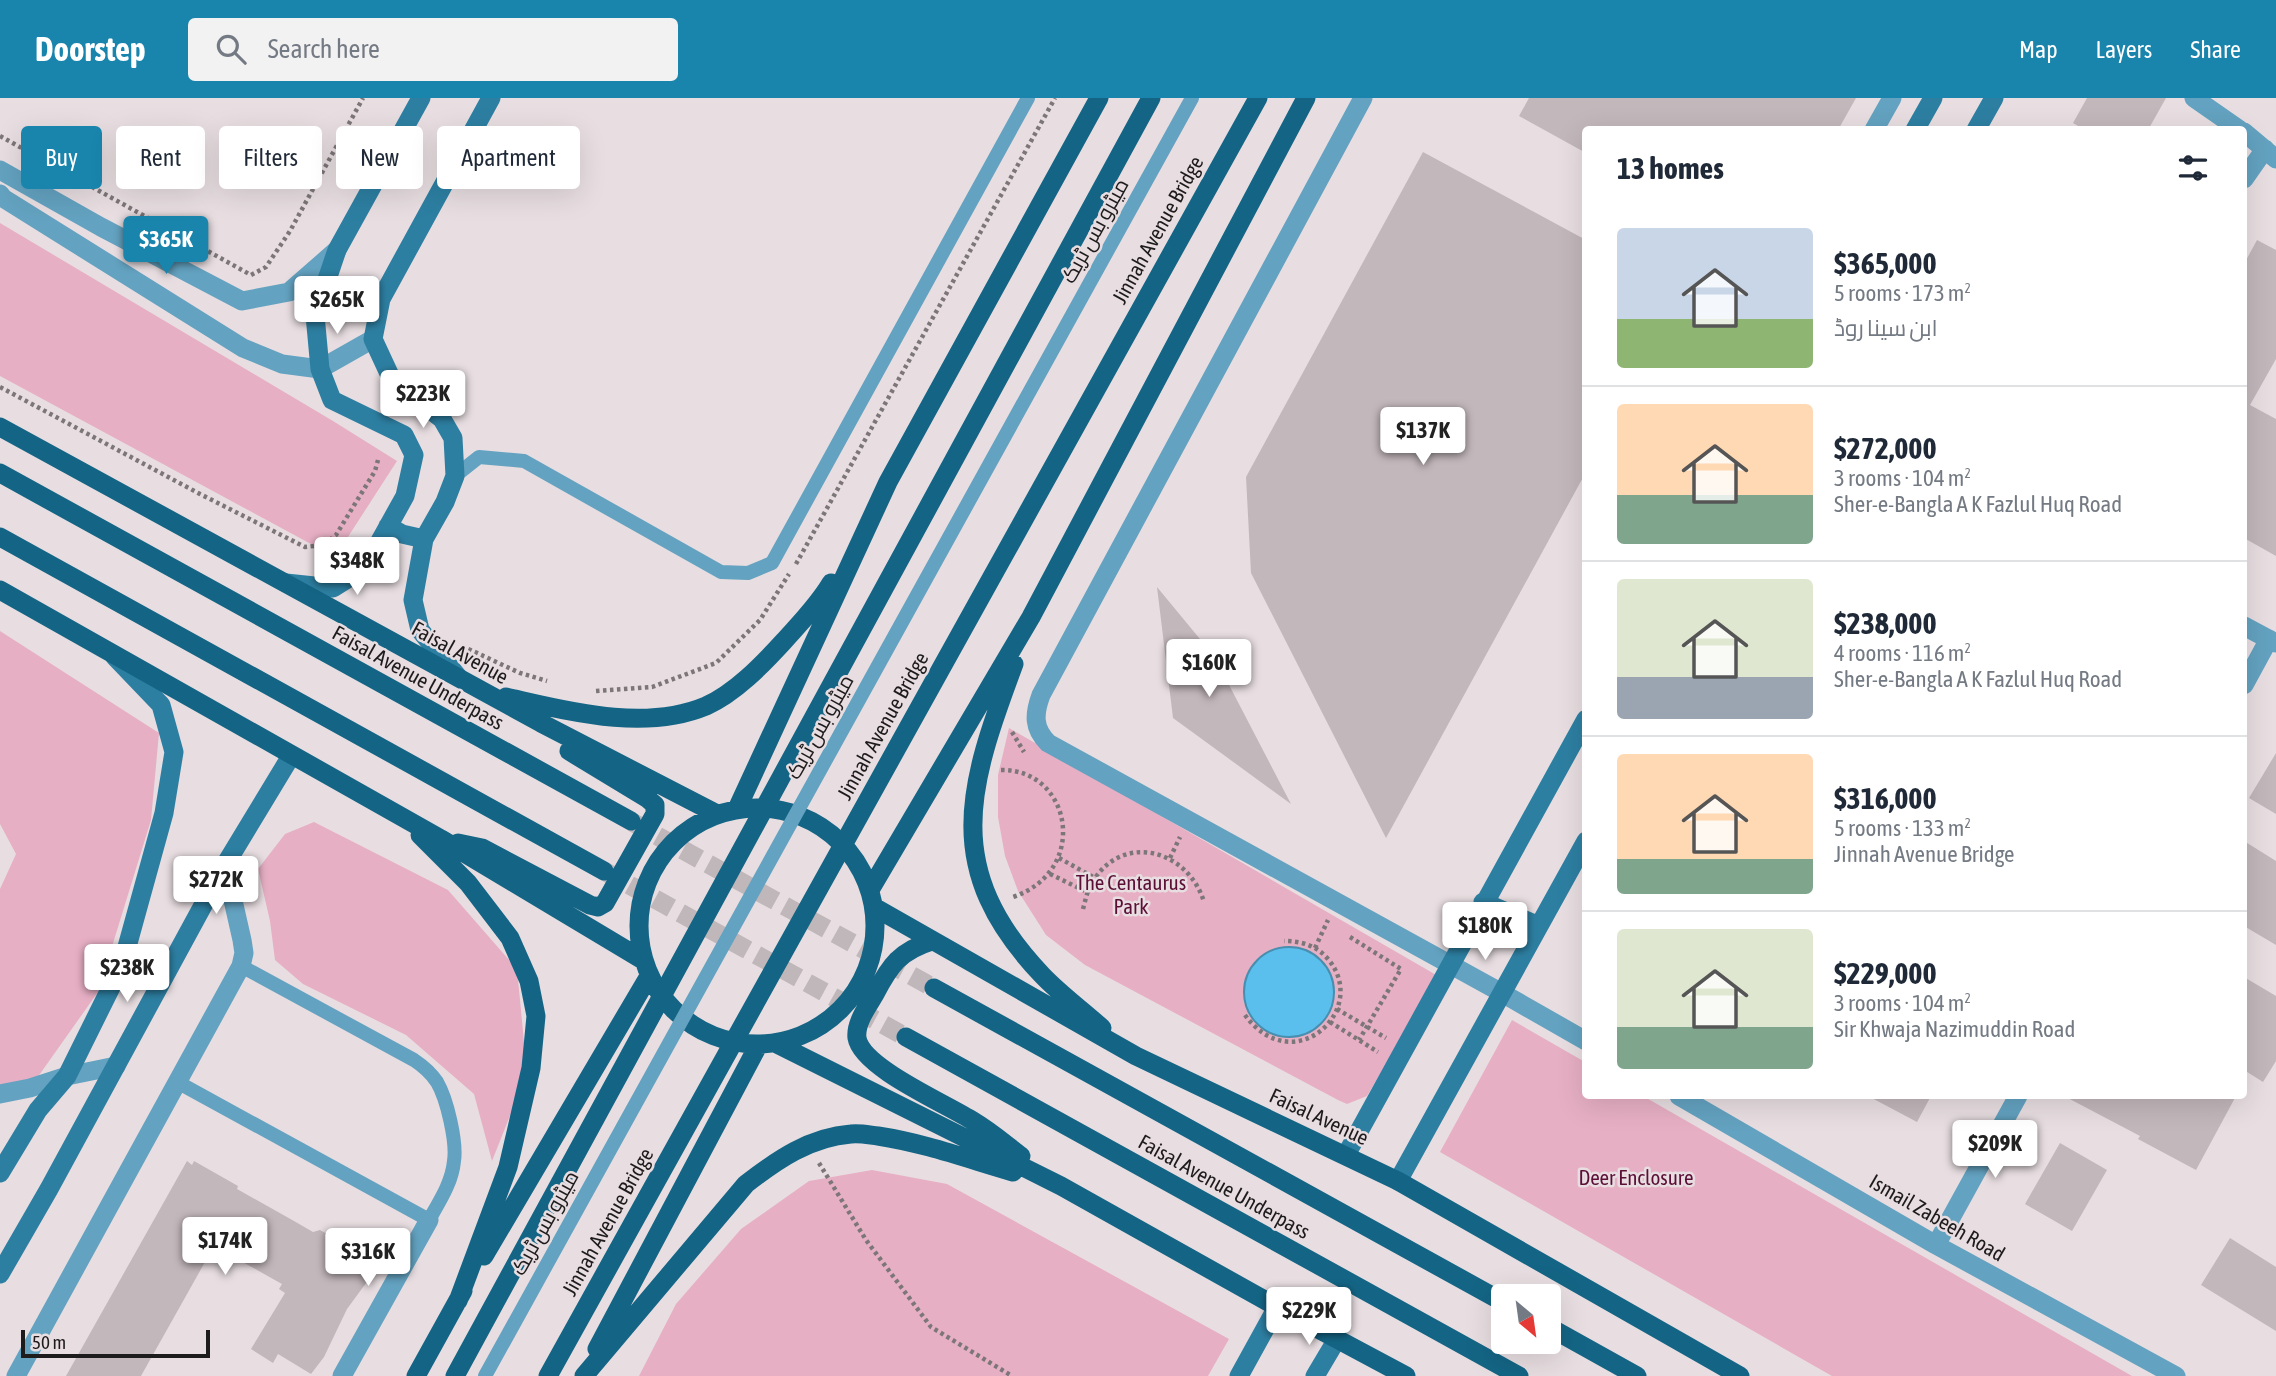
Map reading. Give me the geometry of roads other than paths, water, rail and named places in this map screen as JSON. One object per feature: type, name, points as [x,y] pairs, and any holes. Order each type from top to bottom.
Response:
[{"type":"main road","points":[[282,583],[333,588],[365,568],[405,496],[414,454],[404,435],[332,400],[320,369],[315,315],[337,250],[421,98]]},
{"type":"main road","points":[[457,677],[420,629],[413,600],[424,539],[445,502],[455,476],[453,438],[442,419],[391,380],[373,339],[381,299],[491,98]]},
{"type":"main road","points":[[485,693],[563,709],[627,718],[665,717],[706,706],[738,685],[774,653],[822,598],[1100,98]]},
{"type":"main road","points":[[455,1376],[1151,98]]},
{"type":"main road","name":"Jinnah Avenue Bridge","points":[[548,1376],[1258,98]]},
{"type":"main road","points":[[872,899],[1031,617],[1306,98]]},
{"type":"main road","points":[[1917,126],[1933,98]]},
{"type":"main road","points":[[1978,126],[1994,98]]},
{"type":"main road","name":"Faisal Avenue","points":[[0,426],[485,693],[717,814]]},
{"type":"main road","name":"Faisal Avenue Underpass","points":[[0,473],[631,821]]},
{"type":"main road","points":[[737,809],[888,482]]},
{"type":"main road","points":[[388,526],[402,534],[424,539]]},
{"type":"main road","points":[[0,537],[604,871]]},
{"type":"main road","points":[[0,590],[441,839],[646,968]]},
{"type":"main road","points":[[1031,617],[978,773],[971,830],[974,858],[987,897],[1013,942],[1043,977],[1136,1056]]},
{"type":"main road","points":[[0,1173],[38,1110],[67,1076],[122,965],[164,813],[174,752],[161,705],[107,649]]},
{"type":"main road","points":[[441,839],[482,848],[590,905],[598,907],[605,902],[655,814],[655,805],[560,746],[541,723]]},
{"type":"main road","points":[[1346,1155],[1582,726]]},
{"type":"main road","points":[[0,1274],[225,865],[291,756]]},
{"type":"main road","points":[[583,1376],[767,1044],[810,1031],[840,1009],[862,979],[874,944],[872,899],[855,859],[833,834],[804,817],[771,808],[737,809],[717,814],[685,831],[660,857],[644,889],[638,925],[646,968],[668,1005],[694,1026],[725,1040],[767,1044],[1061,1186],[1406,1376]]},
{"type":"main road","points":[[404,819],[468,883],[510,938],[529,981],[536,1016],[531,1068],[508,1167],[458,1301]]},
{"type":"main road","points":[[1398,1181],[1582,848]]},
{"type":"main road","name":"Faisal Avenue","points":[[872,899],[932,941],[1136,1056],[1398,1181],[1740,1376]]},
{"type":"main road","points":[[1483,902],[1539,926]]},
{"type":"main road","points":[[932,941],[916,946],[899,957],[885,975],[856,1029],[857,1041],[864,1054],[882,1069],[975,1122],[1061,1186]]},
{"type":"main road","points":[[416,1376],[646,968]]},
{"type":"main road","name":"Faisal Avenue Underpass","points":[[934,988],[1491,1295]]},
{"type":"main road","name":"Faisal Avenue Underpass","points":[[906,1037],[1519,1376]]},
{"type":"main road","points":[[583,1376],[746,1184],[798,1149],[827,1138],[853,1133],[909,1141],[1061,1186]]},
{"type":"main road","points":[[1239,1376],[1277,1307]]},
{"type":"main road","points":[[1561,1334],[1637,1376]]},
{"type":"main road","points":[[1315,1376],[1337,1339]]},
{"type":"street","points":[[1363,98],[1041,695],[1035,711],[1036,723],[1040,735],[1048,743],[1582,1039]]},
{"type":"street","points":[[1876,126],[1892,98]]},
{"type":"street","points":[[2194,98],[2235,126]]},
{"type":"street","points":[[2247,135],[2271,154],[2247,176]]},
{"type":"street","points":[[0,170],[242,301],[289,292],[337,250]]},
{"type":"street","points":[[0,194],[243,348],[282,364],[320,369],[373,339]]},
{"type":"street","points":[[2247,627],[2272,641],[2247,680]]},
{"type":"street","points":[[16,1376],[241,966],[244,953],[242,940],[225,865]]},
{"type":"street","points":[[0,1094],[116,1066]]},
{"type":"street","name":"Ismail Zabeeh Road","points":[[1684,1099],[1936,1245],[2176,1376]]},
{"type":"street","points":[[1936,1245],[2016,1099]]},
{"type":"street","points":[[342,1376],[429,1220]]},
{"type":"lane","points":[[455,476],[479,457],[524,461],[721,572],[748,573],[772,563],[1028,98]]},
{"type":"lane","name":"میٹرو بس ٹریک","points":[[485,1376],[1192,98]]},
{"type":"lane","points":[[178,1083],[429,1220],[448,1185],[455,1161],[454,1140],[444,1100],[436,1082],[414,1060],[241,966]]},
{"type":"water","points":[[1289,947],[1306,951],[1321,960],[1330,975],[1334,992],[1330,1009],[1321,1024],[1306,1033],[1289,1037],[1272,1033],[1257,1024],[1248,1009],[1244,992],[1248,975],[1257,960],[1272,951]]},
{"type":"tunnel","points":[[632,822],[934,988]]},
{"type":"tunnel","points":[[604,871],[906,1037]]},
{"type":"park label","name":"The Centaurus Park","points":[[1131,895]]},
{"type":"park label","name":"Deer Enclosure","points":[[1636,1178]]}]
